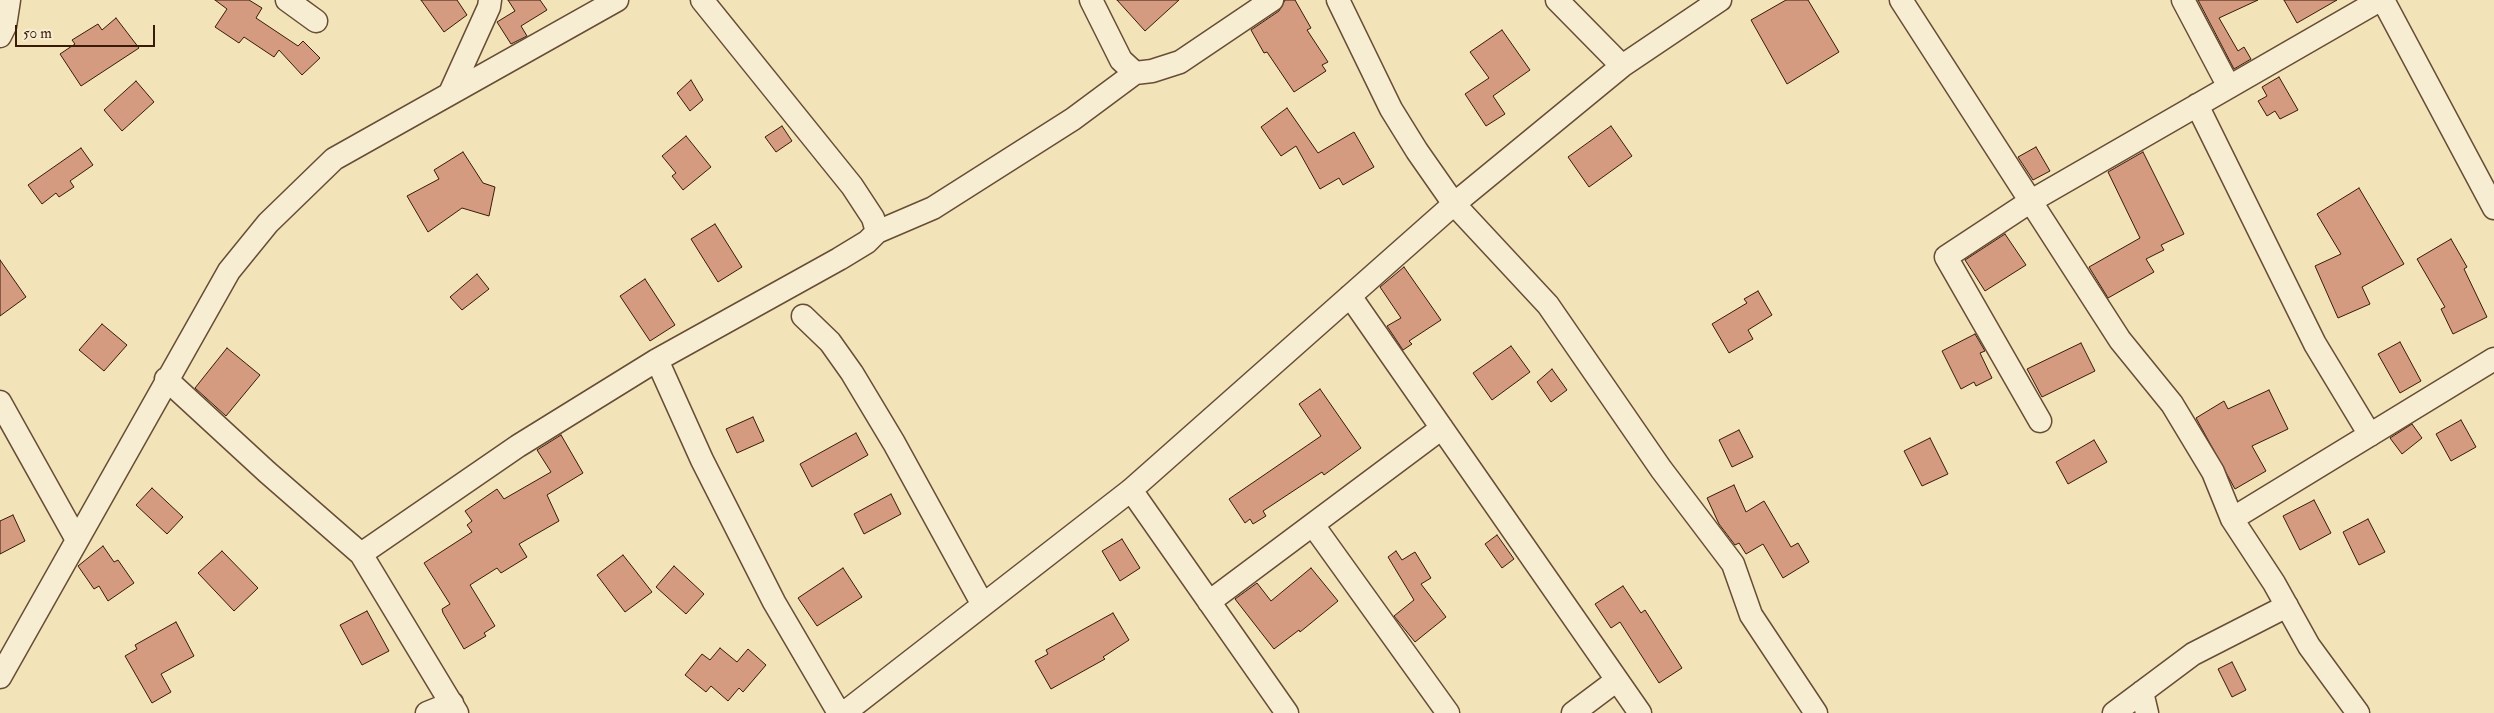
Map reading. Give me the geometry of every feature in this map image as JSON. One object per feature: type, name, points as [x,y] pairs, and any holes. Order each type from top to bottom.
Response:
[{"type":"street","points":[[0,36],[5,26],[10,0]]},
{"type":"street","points":[[287,0],[316,21]]},
{"type":"street","points":[[450,93],[489,7],[490,0]]},
{"type":"street","points":[[0,676],[166,379],[229,271],[268,224],[312,178],[334,159],[617,0]]},
{"type":"street","points":[[702,0],[852,186],[873,218],[877,232]]},
{"type":"street","points":[[1091,0],[1121,60],[1135,73]]},
{"type":"street","points":[[361,554],[518,446],[657,360],[839,259],[867,242],[877,232],[933,208],[1073,119],[1135,73],[1152,71],[1180,62],[1272,0]]},
{"type":"street","points":[[1338,0],[1391,109],[1454,204],[1548,306],[1661,469],[1733,564],[1751,615],[1816,713]]},
{"type":"street","points":[[1557,0],[1622,66]]},
{"type":"street","points":[[844,713],[1131,490],[1454,204],[1622,66],[1720,0]]},
{"type":"street","points":[[1901,0],[2120,340],[2172,404],[2212,472],[2232,519],[2287,606],[2309,646],[2358,713]]},
{"type":"street","points":[[2183,0],[2229,87]]},
{"type":"street","points":[[2040,421],[1946,256],[2031,201],[2381,0],[2494,208]]},
{"type":"street","points":[[2197,105],[2315,344],[2370,434]]},
{"type":"street","points":[[1350,296],[1640,713]]},
{"type":"street","points":[[803,316],[830,342],[852,373],[894,443],[983,605]]},
{"type":"street","points":[[2232,519],[2494,359]]},
{"type":"street","points":[[657,360],[702,460],[774,602],[839,713]]},
{"type":"street","points":[[166,379],[267,472],[361,554],[454,708],[427,713]]},
{"type":"street","points":[[0,402],[77,540]]},
{"type":"street","points":[[1209,602],[1442,428]]},
{"type":"street","points":[[1131,490],[1287,713]]},
{"type":"street","points":[[1313,525],[1448,713]]},
{"type":"street","points":[[2114,713],[2145,703],[2193,654],[2287,606]]},
{"type":"street","points":[[1573,713],[1617,680]]},
{"type":"building","points":[[215,0],[249,0],[262,8],[256,18],[298,46],[303,41],[320,58],[302,75],[279,50],[274,57],[244,37],[239,43],[215,27],[227,9]]},
{"type":"building","points":[[421,0],[457,0],[467,15],[444,32]]},
{"type":"building","points":[[508,0],[540,0],[547,10],[521,26],[527,36],[511,44],[497,22],[515,11]]},
{"type":"building","points":[[1117,0],[1179,0],[1145,31]]},
{"type":"building","points":[[1285,0],[1295,0],[1311,28],[1307,30],[1328,62],[1322,65],[1326,71],[1294,92],[1267,52],[1264,53],[1251,30],[1279,11]]},
{"type":"building","points":[[1786,0],[1808,0],[1839,52],[1787,84],[1751,20]]},
{"type":"building","points":[[2198,0],[2258,0],[2219,18],[2238,51],[2244,47],[2251,59],[2234,69]]},
{"type":"building","points":[[2284,0],[2337,0],[2297,23]]},
{"type":"building","points":[[116,18],[139,48],[81,86],[60,54],[75,44],[72,40],[98,24],[102,30]]},
{"type":"building","points":[[1502,30],[1530,70],[1493,96],[1505,114],[1486,126],[1465,94],[1489,78],[1470,52]]},
{"type":"building","points":[[2279,77],[2298,110],[2280,119],[2275,111],[2267,116],[2258,101],[2267,96],[2262,87]]},
{"type":"building","points":[[691,80],[703,100],[690,111],[677,93]]},
{"type":"building","points":[[136,81],[154,102],[122,131],[104,110]]},
{"type":"building","points":[[1287,108],[1318,153],[1354,132],[1374,167],[1343,185],[1339,178],[1320,189],[1296,146],[1281,156],[1261,127]]},
{"type":"building","points":[[782,126],[792,141],[776,152],[765,137]]},
{"type":"building","points":[[1611,126],[1632,156],[1589,187],[1568,157]]},
{"type":"building","points":[[686,136],[711,167],[683,190],[672,176],[676,173],[662,156]]},
{"type":"building","points":[[2036,147],[2050,171],[2033,180],[2018,157]]},
{"type":"building","points":[[81,148],[93,165],[70,181],[74,187],[59,197],[56,193],[42,204],[28,185]]},
{"type":"building","points":[[463,152],[483,183],[495,187],[489,216],[462,208],[428,232],[407,196],[439,179],[434,170]]},
{"type":"building","points":[[2143,152],[2184,234],[2161,245],[2164,250],[2146,259],[2154,272],[2108,298],[2089,267],[2140,238],[2108,172]]},
{"type":"building","points":[[2359,188],[2404,264],[2362,287],[2370,304],[2338,318],[2315,266],[2341,254],[2317,214]]},
{"type":"building","points":[[715,224],[742,267],[718,282],[691,239]]},
{"type":"building","points":[[2005,234],[2026,265],[1985,291],[1965,260]]},
{"type":"building","points":[[2451,239],[2467,267],[2464,269],[2487,317],[2453,334],[2441,309],[2445,307],[2417,259]]},
{"type":"building","points":[[0,260],[26,297],[0,316]]},
{"type":"building","points":[[1404,267],[1441,320],[1409,341],[1412,344],[1403,350],[1387,326],[1401,318],[1380,287]]},
{"type":"building","points":[[477,274],[489,289],[462,310],[450,297]]},
{"type":"building","points":[[645,279],[675,325],[650,341],[620,296]]},
{"type":"building","points":[[1758,291],[1772,315],[1748,330],[1753,339],[1729,353],[1712,324],[1747,303],[1744,299]]},
{"type":"building","points":[[102,324],[127,345],[104,371],[79,350]]},
{"type":"building","points":[[1975,334],[1985,351],[1980,353],[1992,378],[1976,386],[1974,382],[1961,389],[1942,351]]},
{"type":"building","points":[[2400,342],[2421,381],[2400,393],[2378,354]]},
{"type":"building","points":[[2081,343],[2095,371],[2042,397],[2027,369]]},
{"type":"building","points":[[1511,346],[1530,372],[1492,400],[1473,373]]},
{"type":"building","points":[[227,348],[260,375],[226,416],[195,388]]},
{"type":"building","points":[[1552,369],[1567,390],[1551,402],[1537,382]]},
{"type":"building","points":[[1320,389],[1361,448],[1324,475],[1322,472],[1263,511],[1266,516],[1253,524],[1250,519],[1245,523],[1229,499],[1321,436],[1299,404]]},
{"type":"building","points":[[2269,390],[2288,429],[2252,446],[2266,471],[2235,489],[2196,418],[2224,401],[2228,409]]},
{"type":"building","points":[[753,417],[764,441],[737,453],[726,429]]},
{"type":"building","points":[[2461,420],[2476,447],[2451,461],[2436,434]]},
{"type":"building","points":[[2412,424],[2422,438],[2402,454],[2390,438]]},
{"type":"building","points":[[1739,430],[1753,457],[1732,467],[1719,440]]},
{"type":"building","points":[[856,433],[868,455],[812,487],[800,464]]},
{"type":"building","points":[[561,435],[583,473],[547,495],[559,521],[519,544],[527,557],[501,573],[497,568],[470,585],[495,626],[484,633],[486,636],[464,649],[443,613],[442,609],[450,604],[424,563],[472,532],[467,525],[472,521],[465,511],[497,489],[504,499],[551,472],[537,450]]},
{"type":"building","points":[[1930,438],[1948,474],[1922,486],[1904,451]]},
{"type":"building","points":[[2094,440],[2107,462],[2068,484],[2056,462]]},
{"type":"building","points":[[1734,485],[1746,512],[1764,501],[1791,547],[1798,543],[1809,562],[1783,578],[1763,544],[1746,554],[1739,543],[1735,545],[1719,524],[1707,498]]},
{"type":"building","points":[[152,488],[183,517],[167,534],[136,505]]},
{"type":"building","points":[[891,494],[901,514],[864,534],[854,514]]},
{"type":"building","points":[[2314,500],[2331,533],[2300,550],[2283,516]]},
{"type":"building","points":[[13,515],[25,541],[0,554],[0,521]]},
{"type":"building","points":[[2368,519],[2385,552],[2359,565],[2343,532]]},
{"type":"building","points":[[1497,535],[1514,559],[1502,568],[1485,544]]},
{"type":"building","points":[[1122,539],[1140,568],[1120,581],[1102,551]]},
{"type":"building","points":[[103,546],[114,562],[118,560],[134,583],[108,601],[99,586],[94,589],[78,566]]},
{"type":"building","points":[[222,551],[258,588],[234,611],[198,573]]},
{"type":"building","points":[[1396,551],[1402,560],[1415,552],[1431,578],[1421,584],[1446,617],[1415,642],[1394,616],[1414,600],[1388,557]]},
{"type":"building","points":[[623,555],[652,592],[625,612],[597,575]]},
{"type":"building","points":[[674,566],[704,594],[686,614],[656,587]]},
{"type":"building","points":[[843,568],[862,597],[817,626],[798,598]]},
{"type":"building","points":[[1311,568],[1338,601],[1300,632],[1299,630],[1274,649],[1235,599],[1257,583],[1271,601]]},
{"type":"building","points":[[1623,586],[1641,613],[1645,610],[1682,668],[1659,683],[1620,622],[1611,628],[1595,604]]},
{"type":"building","points":[[367,611],[389,651],[362,665],[340,625]]},
{"type":"building","points":[[1113,613],[1129,640],[1103,657],[1105,659],[1051,689],[1035,661],[1048,654],[1046,650]]},
{"type":"building","points":[[176,622],[194,656],[161,674],[171,692],[152,703],[125,656],[137,649],[135,645]]},
{"type":"building","points":[[720,648],[737,662],[748,649],[766,665],[743,692],[739,688],[728,701],[711,686],[706,692],[685,675],[702,654],[710,660]]},
{"type":"building","points":[[2232,662],[2246,690],[2232,697],[2218,669]]}]
